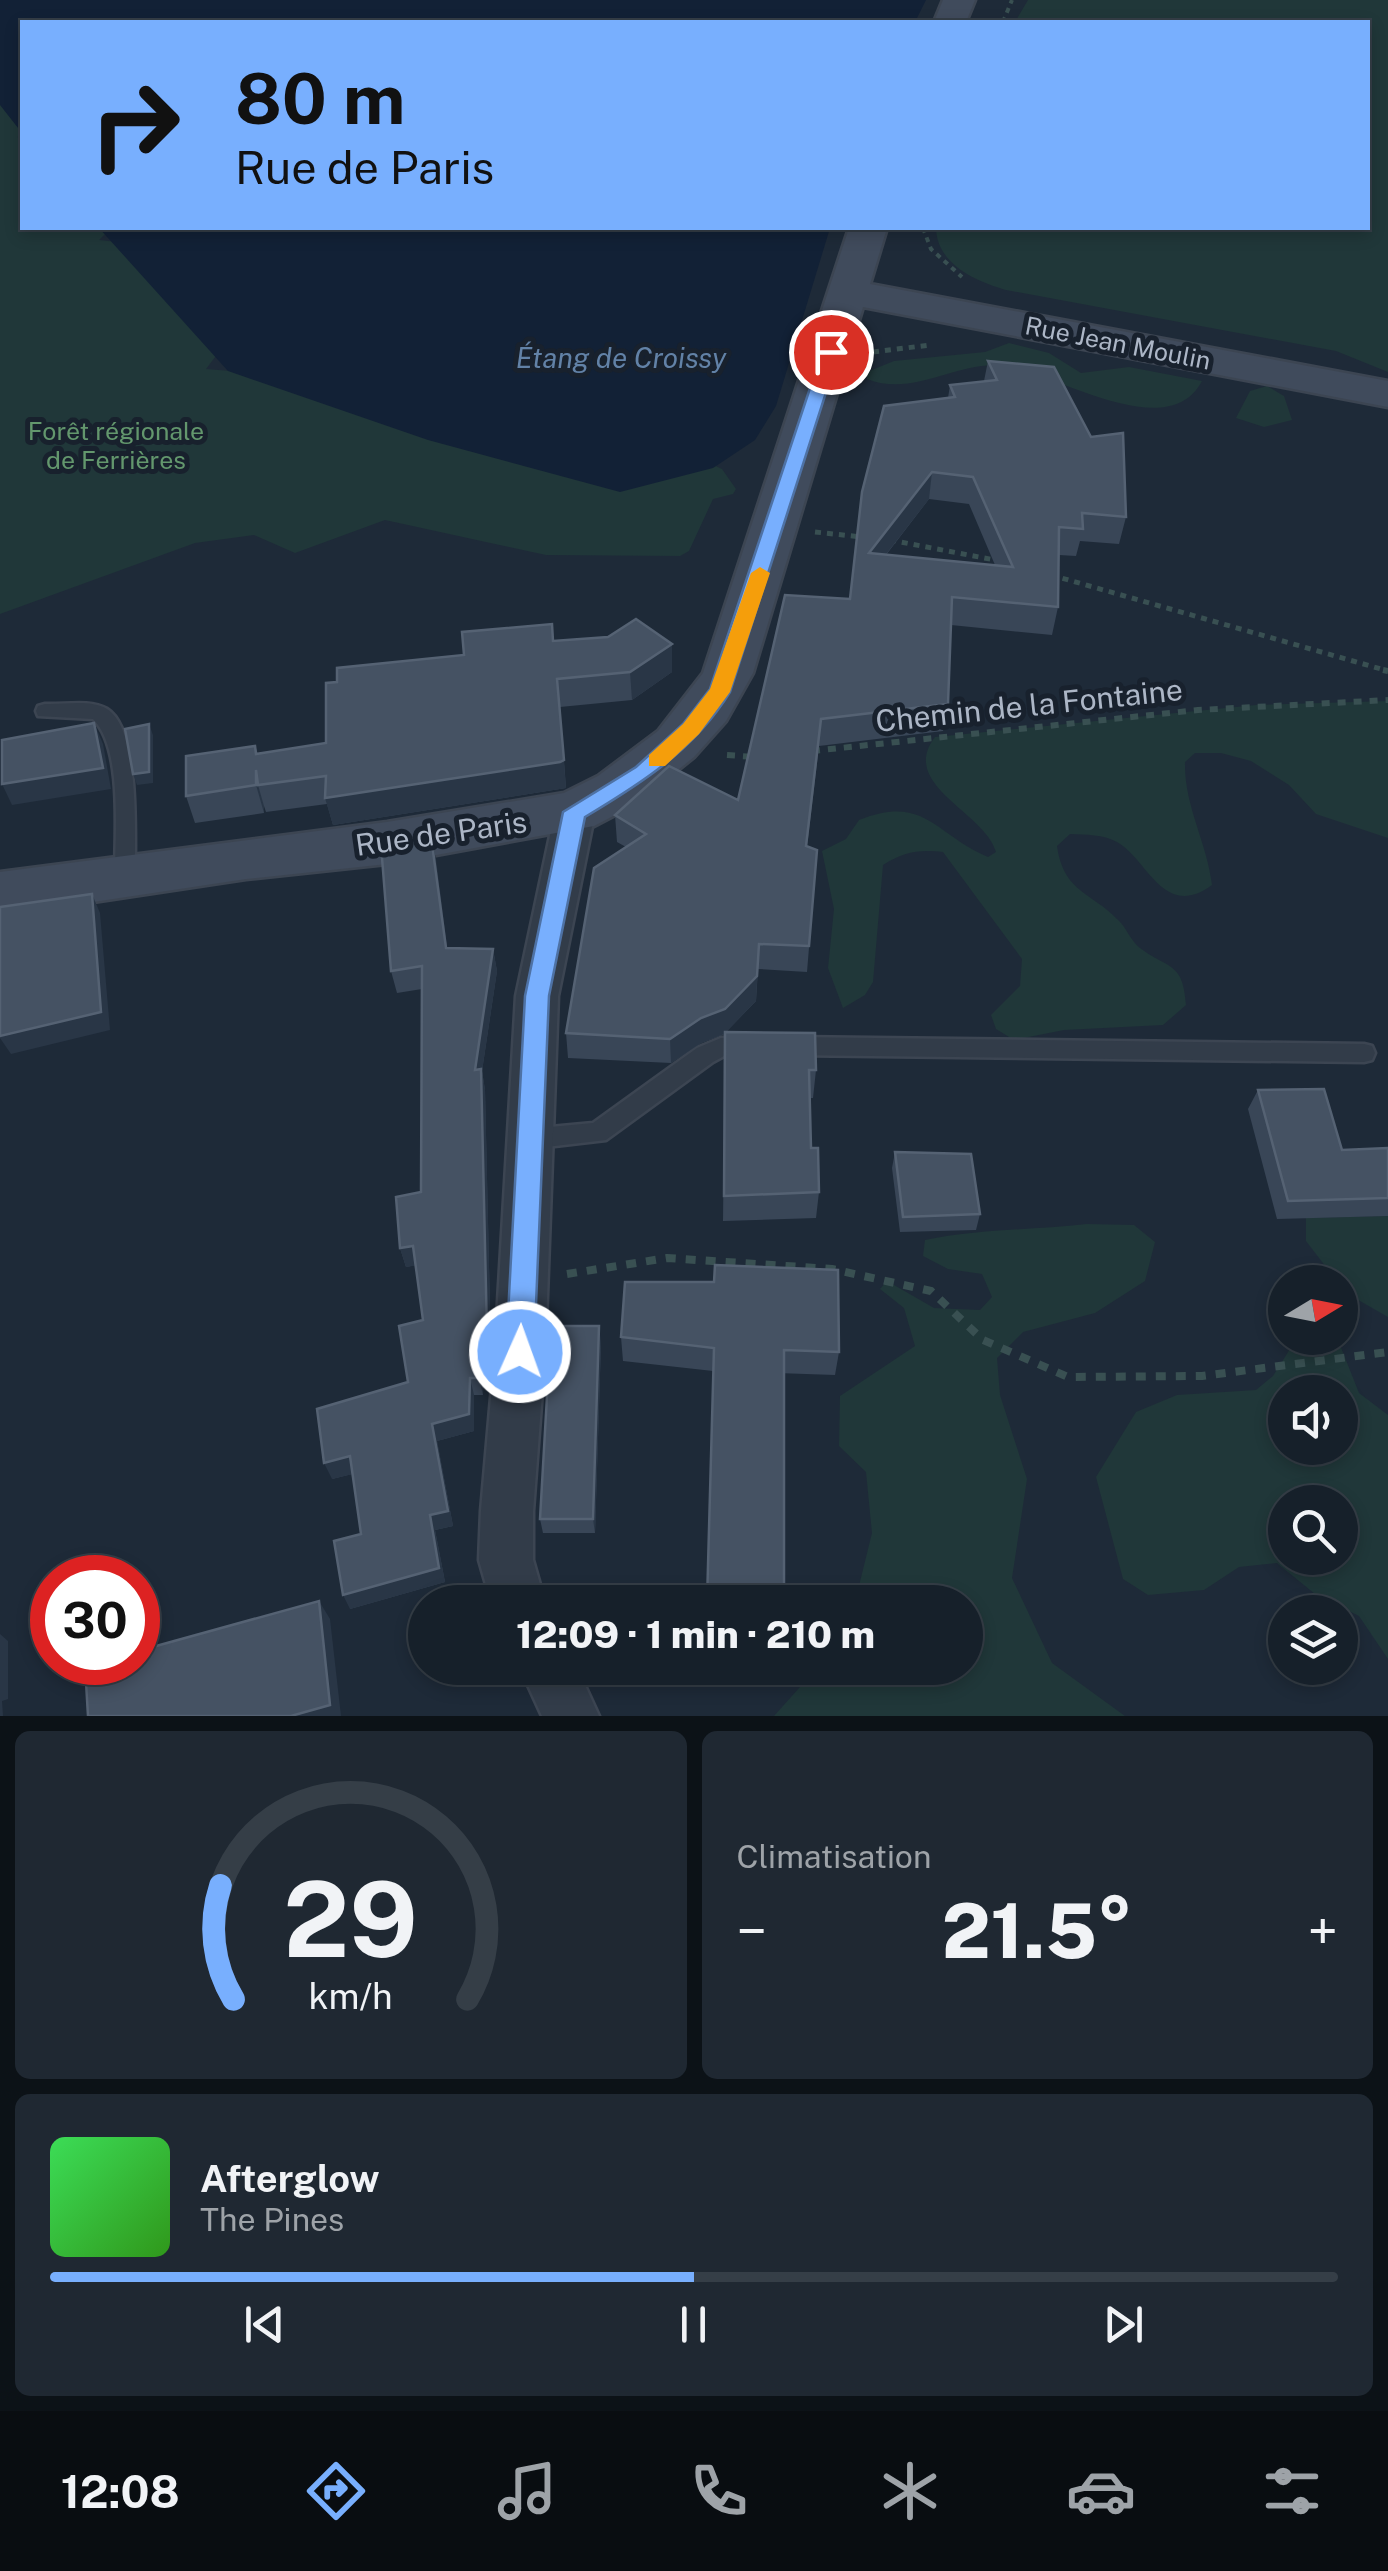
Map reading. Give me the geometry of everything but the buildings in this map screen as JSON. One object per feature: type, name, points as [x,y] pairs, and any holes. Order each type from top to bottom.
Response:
[{"type":"street","name":"Rue de Paris","points":[[0,894],[387,843],[574,812],[618,790],[676,744],[708,708],[728,673],[867,230]]},
{"type":"street","name":"Rue Jean Moulin","points":[[848,292],[1388,394]]},
{"type":"street","points":[[513,1585],[506,1560],[506,1511],[537,996],[574,812]]},
{"type":"street","points":[[556,1685],[571,1716]]},
{"type":"lane","points":[[45,711],[99,713],[112,722],[120,750],[125,875]]},
{"type":"lane","points":[[529,1139],[598,1133],[652,1096],[675,1072],[720,1047],[1364,1053]]},
{"type":"path","points":[[923,230],[938,258],[975,284]]},
{"type":"path","points":[[857,536],[872,538]]},
{"type":"path","points":[[886,540],[1002,561]]},
{"type":"path","points":[[1038,572],[1388,672]]},
{"type":"path","name":"Chemin de la Fontaine","points":[[802,752],[1178,712],[1388,700]]},
{"type":"path","points":[[676,744],[744,758],[764,756]]},
{"type":"path","points":[[523,1275],[587,1272],[667,1258],[832,1268],[931,1291],[983,1340],[1068,1377],[1202,1376],[1388,1352]]},
{"type":"green space","points":[[1028,0],[1388,0],[1388,372],[1336,351],[1006,290],[970,276],[950,261],[936,230],[1370,230],[1370,20],[1016,20]]},
{"type":"green space","name":"Forêt régionale de Ferrières","points":[[0,84],[20,109],[20,230],[109,230],[99,240],[137,244],[225,344],[206,369],[268,374],[711,464],[722,469],[736,489],[733,494],[713,499],[689,551],[680,556],[546,555],[385,520],[295,553],[254,535],[195,543],[0,614]]},
{"type":"green space","points":[[1009,343],[1049,353],[1081,373],[1129,367],[1202,381],[1186,399],[1164,407],[1138,407],[1004,366],[970,368],[902,384],[867,379],[867,372],[894,361],[985,352]]},
{"type":"green space","points":[[1267,386],[1284,396],[1292,420],[1264,427],[1236,418],[1250,391]]},
{"type":"green space","points":[[1388,701],[1388,838],[1316,814],[1289,785],[1251,761],[1221,753],[1195,753],[1185,762],[1186,778],[1212,885],[1181,896],[1168,891],[1128,850],[1106,838],[1070,834],[1057,846],[1073,883],[1110,912],[1134,943],[1178,973],[1186,1005],[1163,1025],[1064,1030],[1014,1040],[996,1029],[991,1015],[1020,986],[1022,959],[943,852],[934,851],[904,854],[883,865],[873,982],[865,995],[843,1008],[828,968],[834,909],[822,851],[846,839],[859,820],[899,812],[928,820],[988,857],[996,852],[989,838],[935,784],[927,770],[927,754],[935,737],[1256,705]]},
{"type":"green space","points":[[1388,1216],[1388,1317],[1358,1300],[1358,1265],[1324,1265],[1306,1241],[1306,1218]]},
{"type":"green space","points":[[1087,1224],[1134,1225],[1155,1242],[1145,1281],[1095,1313],[1023,1332],[997,1358],[1000,1395],[1027,1479],[1012,1578],[1052,1663],[1125,1716],[774,1716],[802,1685],[983,1685],[983,1585],[859,1585],[872,1533],[866,1472],[839,1446],[840,1396],[915,1346],[904,1308],[880,1289],[887,1281],[934,1308],[980,1310],[992,1297],[982,1274],[948,1269],[923,1256],[925,1240]]},
{"type":"green space","points":[[1286,1355],[1344,1355],[1352,1375],[1274,1375]]},
{"type":"green space","points":[[1268,1380],[1268,1465],[1358,1465],[1358,1390],[1388,1415],[1388,1659],[1358,1616],[1358,1595],[1317,1595],[1292,1575],[1358,1575],[1358,1485],[1268,1485],[1268,1564],[1239,1567],[1204,1590],[1148,1595],[1123,1579],[1096,1477],[1136,1412],[1177,1395],[1256,1390]]},
{"type":"water","points":[[0,0],[926,0],[916,20],[20,20],[20,130],[0,105]]},
{"type":"water","name":"Étang de Croissy","points":[[101,230],[829,230],[776,406],[755,440],[713,468],[620,492],[428,440],[228,371]]},
{"type":"slow traffic","points":[[657,760],[691,729],[719,692],[760,573]]},
{"type":"route","points":[[520,1352],[537,996],[574,812],[596,804],[643,772],[691,729],[719,692],[831,352]]}]
